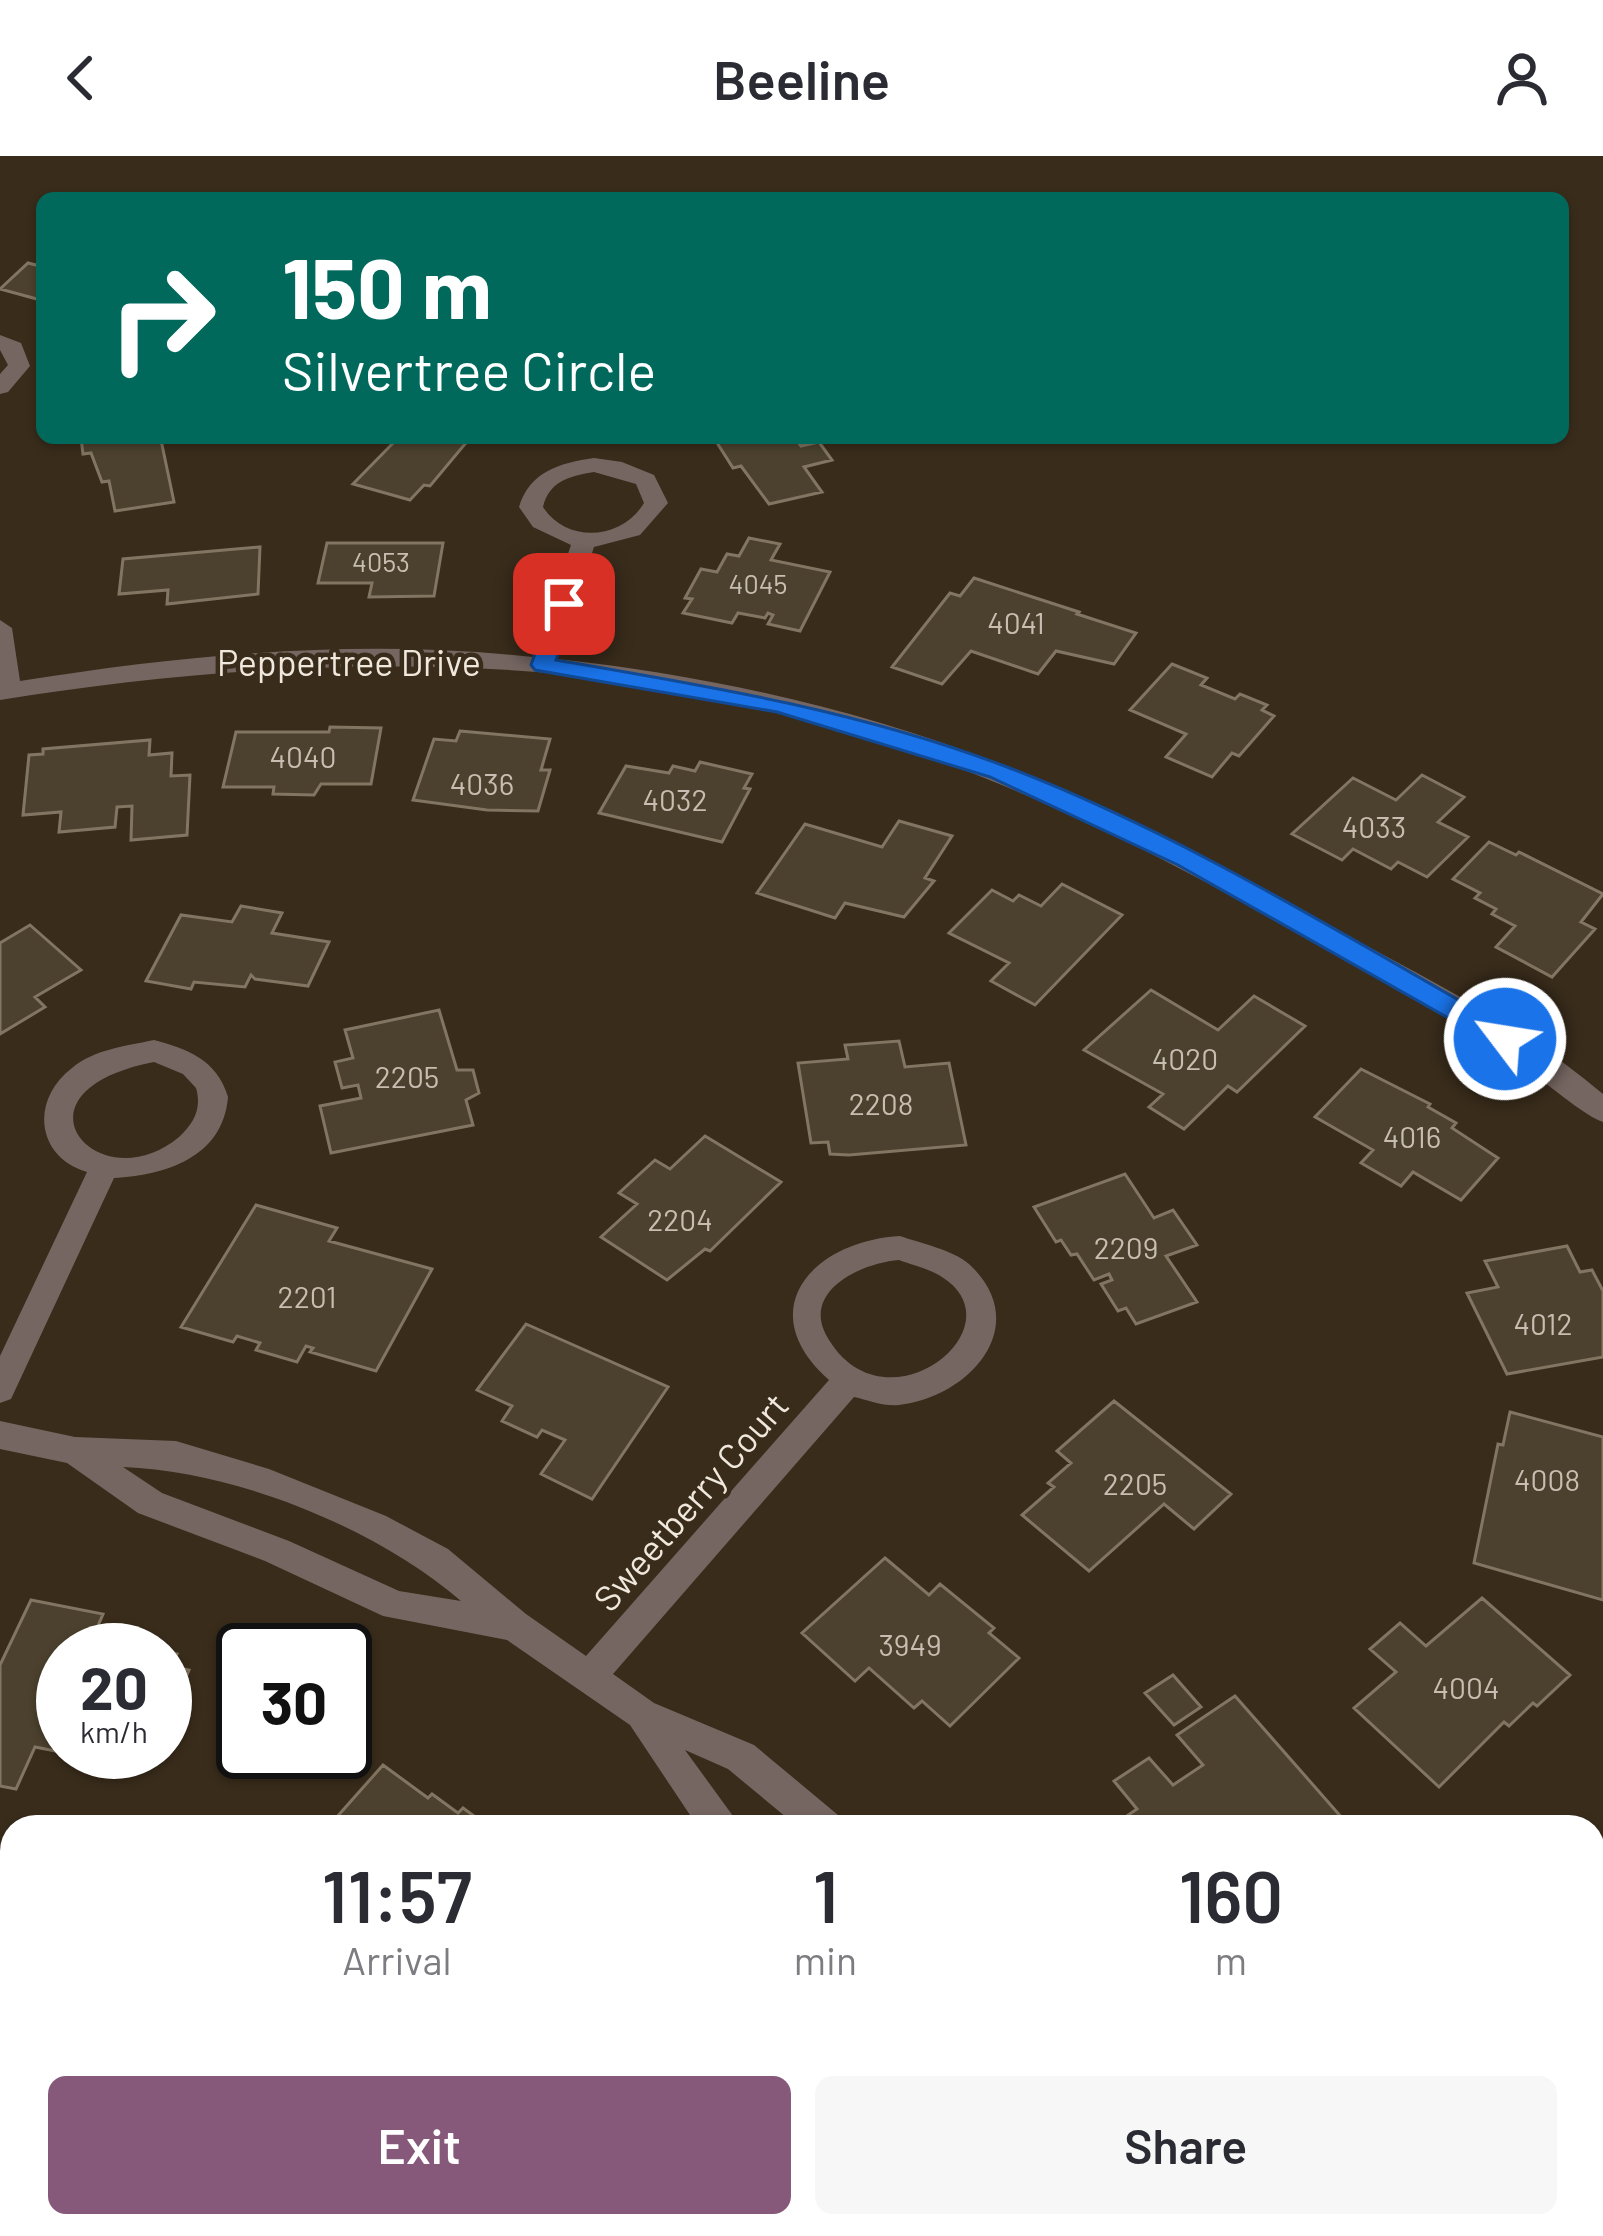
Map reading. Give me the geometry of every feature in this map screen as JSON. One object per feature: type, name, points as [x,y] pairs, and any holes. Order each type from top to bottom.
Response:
[{"type":"street","points":[[0,341],[13,347],[19,366],[0,387]]},
{"type":"street","points":[[595,465],[614,466],[646,480],[656,503],[641,526],[625,534],[585,540],[565,537],[536,520],[531,507],[541,483],[574,468],[595,465]]},
{"type":"street","points":[[543,665],[585,540]]},
{"type":"street","points":[[0,628],[4,691]]},
{"type":"street","name":"Peppertree Drive","points":[[4,691],[202,664],[332,656],[543,665],[779,705],[998,772],[1187,859],[1454,1008],[1536,1058],[1603,1111]]},
{"type":"street","points":[[128,1052],[178,1056],[197,1066],[209,1081],[213,1099],[210,1118],[198,1136],[155,1164],[104,1167],[81,1160],[64,1147],[55,1129],[55,1109],[65,1090],[103,1060],[128,1052]]},
{"type":"street","points":[[0,1390],[104,1167]]},
{"type":"street","points":[[900,1248],[929,1254],[972,1285],[981,1306],[983,1330],[975,1352],[958,1370],[935,1384],[907,1391],[877,1389],[849,1380],[826,1364],[811,1342],[807,1318],[811,1295],[835,1267],[872,1250],[900,1248]]},
{"type":"street","name":"Sweetberry Court","points":[[591,1675],[849,1380]]},
{"type":"street","points":[[0,1436],[75,1451],[176,1455],[256,1478],[374,1526],[436,1559],[514,1625],[642,1714],[741,1757],[811,1815]]},
{"type":"street","points":[[75,1451],[150,1503],[277,1550],[395,1605],[514,1625]]},
{"type":"street","points":[[642,1714],[711,1815]]},
{"type":"building","points":[[28,263],[36,265],[36,299],[0,289]]},
{"type":"building","points":[[82,444],[162,444],[174,502],[115,511],[109,481],[102,482],[91,453],[83,454]]},
{"type":"building","points":[[392,444],[465,444],[430,486],[424,485],[410,500],[353,484]]},
{"type":"building","points":[[718,444],[820,444],[832,460],[804,467],[822,492],[769,504],[741,466],[733,468]]},
{"type":"building","points":[[749,538],[780,544],[771,560],[830,572],[800,631],[768,624],[773,615],[768,613],[765,618],[738,613],[732,623],[683,613],[692,599],[685,598],[701,569],[717,572],[727,554],[739,556]]},
{"type":"building","points":[[327,543],[443,543],[434,596],[369,597],[372,583],[318,583]]},
{"type":"building","points":[[260,547],[258,594],[167,604],[168,590],[119,594],[123,559]]},
{"type":"building","points":[[974,578],[1136,633],[1114,664],[1056,651],[1038,674],[971,651],[942,684],[892,667],[950,593],[960,596]]},
{"type":"building","points":[[1172,664],[1207,678],[1201,685],[1267,705],[1262,710],[1274,716],[1239,756],[1232,753],[1212,777],[1166,757],[1186,734],[1130,710]]},
{"type":"building","points":[[330,727],[381,728],[371,784],[321,784],[314,795],[273,794],[274,787],[223,787],[236,732],[329,732]]},
{"type":"building","points":[[460,731],[550,739],[541,770],[550,770],[538,811],[413,800],[434,739],[456,741]]},
{"type":"building","points":[[150,740],[149,755],[172,753],[171,776],[190,775],[187,835],[131,840],[132,806],[117,807],[115,827],[59,832],[61,812],[23,815],[29,755],[43,754],[43,749]]},
{"type":"building","points":[[700,762],[752,774],[744,788],[750,789],[722,842],[599,813],[626,766],[669,773],[673,766],[695,771]]},
{"type":"building","points":[[1422,775],[1464,797],[1438,822],[1468,837],[1427,877],[1398,862],[1391,869],[1353,849],[1342,860],[1292,834],[1353,778],[1396,800]]},
{"type":"building","points":[[899,821],[952,836],[925,878],[934,881],[904,917],[845,903],[835,918],[757,893],[805,824],[882,847]]},
{"type":"building","points":[[1489,842],[1603,894],[1581,922],[1595,929],[1552,977],[1496,947],[1515,926],[1475,898],[1480,893],[1453,879]]},
{"type":"building","points":[[1062,884],[1122,915],[1035,1005],[991,981],[1009,963],[949,933],[992,890],[1013,901],[1019,895],[1041,906]]},
{"type":"building","points":[[241,906],[282,913],[272,933],[329,942],[308,986],[251,975],[245,987],[194,982],[191,989],[146,981],[181,915],[232,922]]},
{"type":"building","points":[[30,925],[81,970],[35,997],[45,1007],[0,1034],[0,943]]},
{"type":"building","points":[[1151,990],[1218,1030],[1254,996],[1305,1026],[1237,1092],[1228,1086],[1184,1129],[1149,1107],[1163,1094],[1084,1050]]},
{"type":"building","points":[[439,1010],[457,1070],[473,1070],[479,1093],[466,1100],[473,1125],[331,1153],[320,1106],[361,1098],[358,1085],[342,1088],[335,1062],[353,1058],[345,1030]]},
{"type":"building","points":[[899,1041],[905,1067],[949,1063],[966,1145],[849,1155],[830,1154],[828,1142],[811,1143],[798,1063],[848,1059],[845,1045]]},
{"type":"building","points":[[1361,1069],[1430,1104],[1428,1107],[1456,1123],[1452,1128],[1498,1158],[1461,1200],[1413,1172],[1401,1186],[1361,1163],[1373,1150],[1315,1117]]},
{"type":"building","points":[[705,1136],[781,1182],[710,1251],[705,1249],[667,1280],[601,1237],[637,1204],[619,1193],[655,1160],[670,1169]]},
{"type":"building","points":[[1125,1174],[1154,1218],[1173,1210],[1197,1245],[1166,1256],[1197,1302],[1136,1324],[1126,1308],[1118,1311],[1101,1284],[1112,1280],[1109,1274],[1094,1280],[1077,1254],[1071,1255],[1061,1240],[1056,1242],[1034,1207]]},
{"type":"building","points":[[256,1205],[337,1228],[329,1241],[432,1269],[376,1371],[310,1352],[313,1348],[306,1346],[297,1362],[256,1350],[260,1343],[237,1336],[233,1342],[181,1327]]},
{"type":"building","points":[[1567,1246],[1580,1272],[1592,1270],[1603,1291],[1603,1357],[1507,1374],[1467,1293],[1498,1287],[1485,1261]]},
{"type":"building","points":[[526,1324],[668,1387],[592,1499],[541,1474],[565,1440],[542,1430],[537,1437],[502,1421],[512,1406],[477,1390]]},
{"type":"building","points":[[1114,1401],[1231,1494],[1194,1529],[1164,1504],[1089,1571],[1022,1515],[1054,1487],[1048,1483],[1071,1463],[1057,1451]]},
{"type":"building","points":[[1510,1412],[1603,1437],[1603,1600],[1474,1563],[1498,1444],[1503,1445]]},
{"type":"building","points":[[885,1558],[929,1595],[940,1584],[994,1628],[989,1633],[1019,1658],[950,1726],[922,1701],[914,1708],[869,1668],[855,1681],[802,1633]]},
{"type":"building","points":[[1482,1598],[1570,1675],[1509,1726],[1504,1722],[1439,1787],[1354,1708],[1396,1672],[1370,1649],[1400,1623],[1426,1646]]},
{"type":"building","points":[[31,1600],[103,1614],[99,1623],[36,1623],[36,1747],[16,1789],[0,1786],[0,1665]]},
{"type":"building","points":[[1173,1675],[1201,1707],[1174,1725],[1145,1693]]},
{"type":"building","points":[[1235,1696],[1339,1815],[1128,1815],[1137,1809],[1114,1781],[1149,1758],[1173,1785],[1203,1765],[1177,1735]]},
{"type":"building","points":[[383,1765],[428,1798],[432,1794],[458,1813],[463,1808],[473,1815],[339,1815]]},
{"type":"route","points":[[564,604],[543,665],[779,705],[998,772],[1187,859],[1505,1039]]}]
